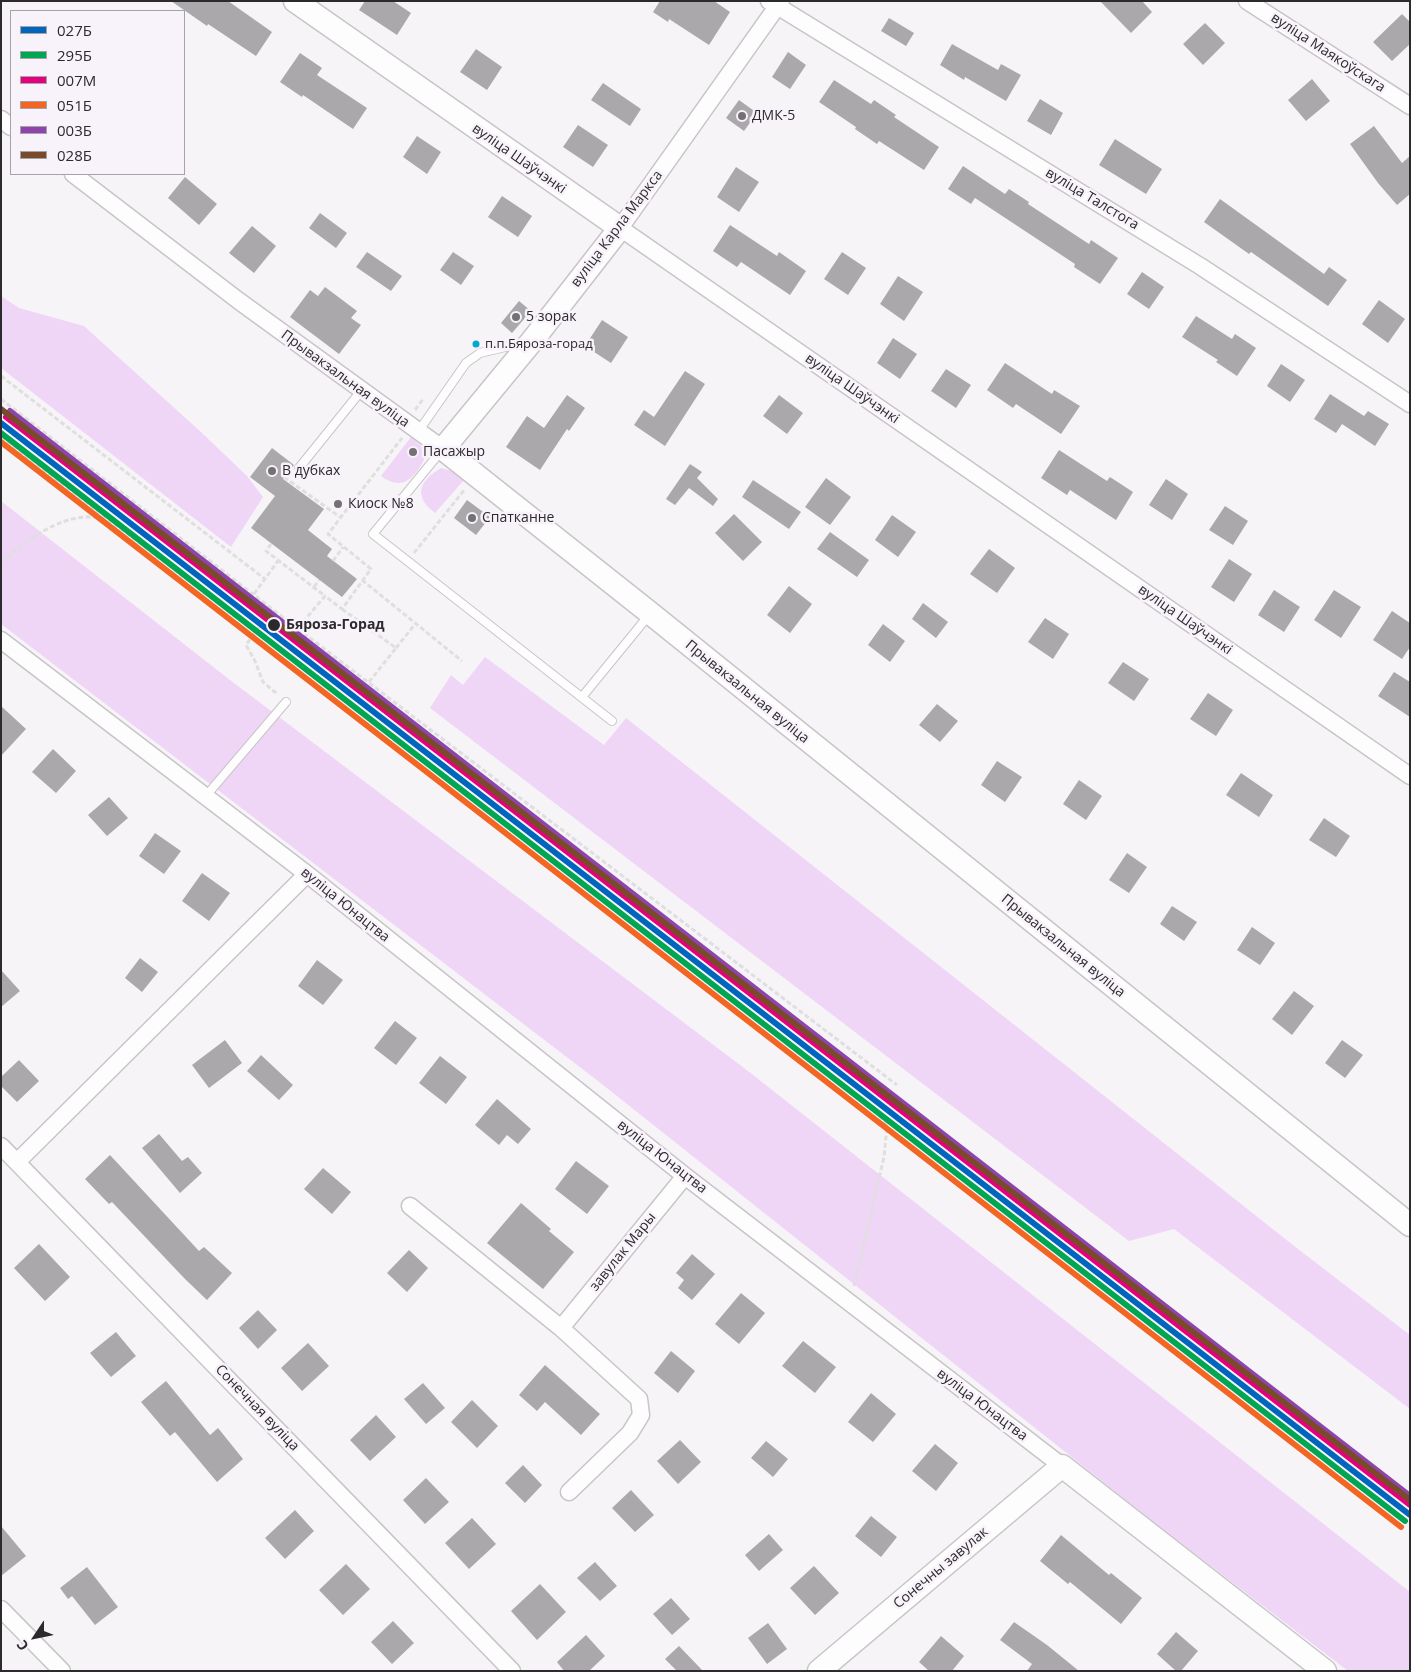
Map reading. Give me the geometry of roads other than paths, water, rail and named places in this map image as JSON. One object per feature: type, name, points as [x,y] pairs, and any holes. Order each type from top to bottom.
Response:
[{"type":"street","name":"вуліца Шаўчэнкі","points":[[295,1],[1410,776]]},
{"type":"street","name":"вуліца Маякоўскага","points":[[1251,2],[1410,106]]},
{"type":"street","name":"вуліца Карла Маркса","points":[[443,449],[532,341],[620,228],[776,3]]},
{"type":"street","name":"вуліца Талстога","points":[[776,3],[1200,266],[1410,404]]},
{"type":"street","name":"Прывакзальная вуліца","points":[[74,175],[361,391],[443,449],[1410,1225]]},
{"type":"street","name":"вуліца Юнацтва","points":[[1,640],[307,874],[685,1176],[1325,1671]]},
{"type":"street","points":[[17,1162],[307,874]]},
{"type":"street","name":"Сонечная вуліца","points":[[1,1146],[512,1671]]},
{"type":"street","name":"завулак Мары","points":[[561,1328],[685,1176]]},
{"type":"street","points":[[410,1206],[561,1328],[639,1399],[641,1415],[630,1433],[569,1492]]},
{"type":"street","name":"Сонечны завулак","points":[[819,1671],[1062,1466]]},
{"type":"street","points":[[1,1609],[59,1670]]},
{"type":"lane","points":[[414,429],[466,363],[480,353],[532,341]]},
{"type":"lane","points":[[299,468],[361,391]]},
{"type":"lane","points":[[443,449],[372,534],[612,721]]},
{"type":"lane","points":[[582,697],[650,614]]},
{"type":"lane","points":[[205,797],[286,702]]},
{"type":"place","name":"ДМК-5","points":[[742,116]]},
{"type":"place","name":"5 зорак","points":[[516,317]]},
{"type":"place","name":"п.п.Бяроза-горад","points":[[476,344]]},
{"type":"place","name":"Пасажыр","points":[[413,452]]},
{"type":"place","name":"В дубках","points":[[272,471]]},
{"type":"place","name":"Киоск №8","points":[[338,504]]},
{"type":"place","name":"Спатканне","points":[[472,518]]},
{"type":"place","name":"Бяроза-Горад","points":[[274,625]]}]
